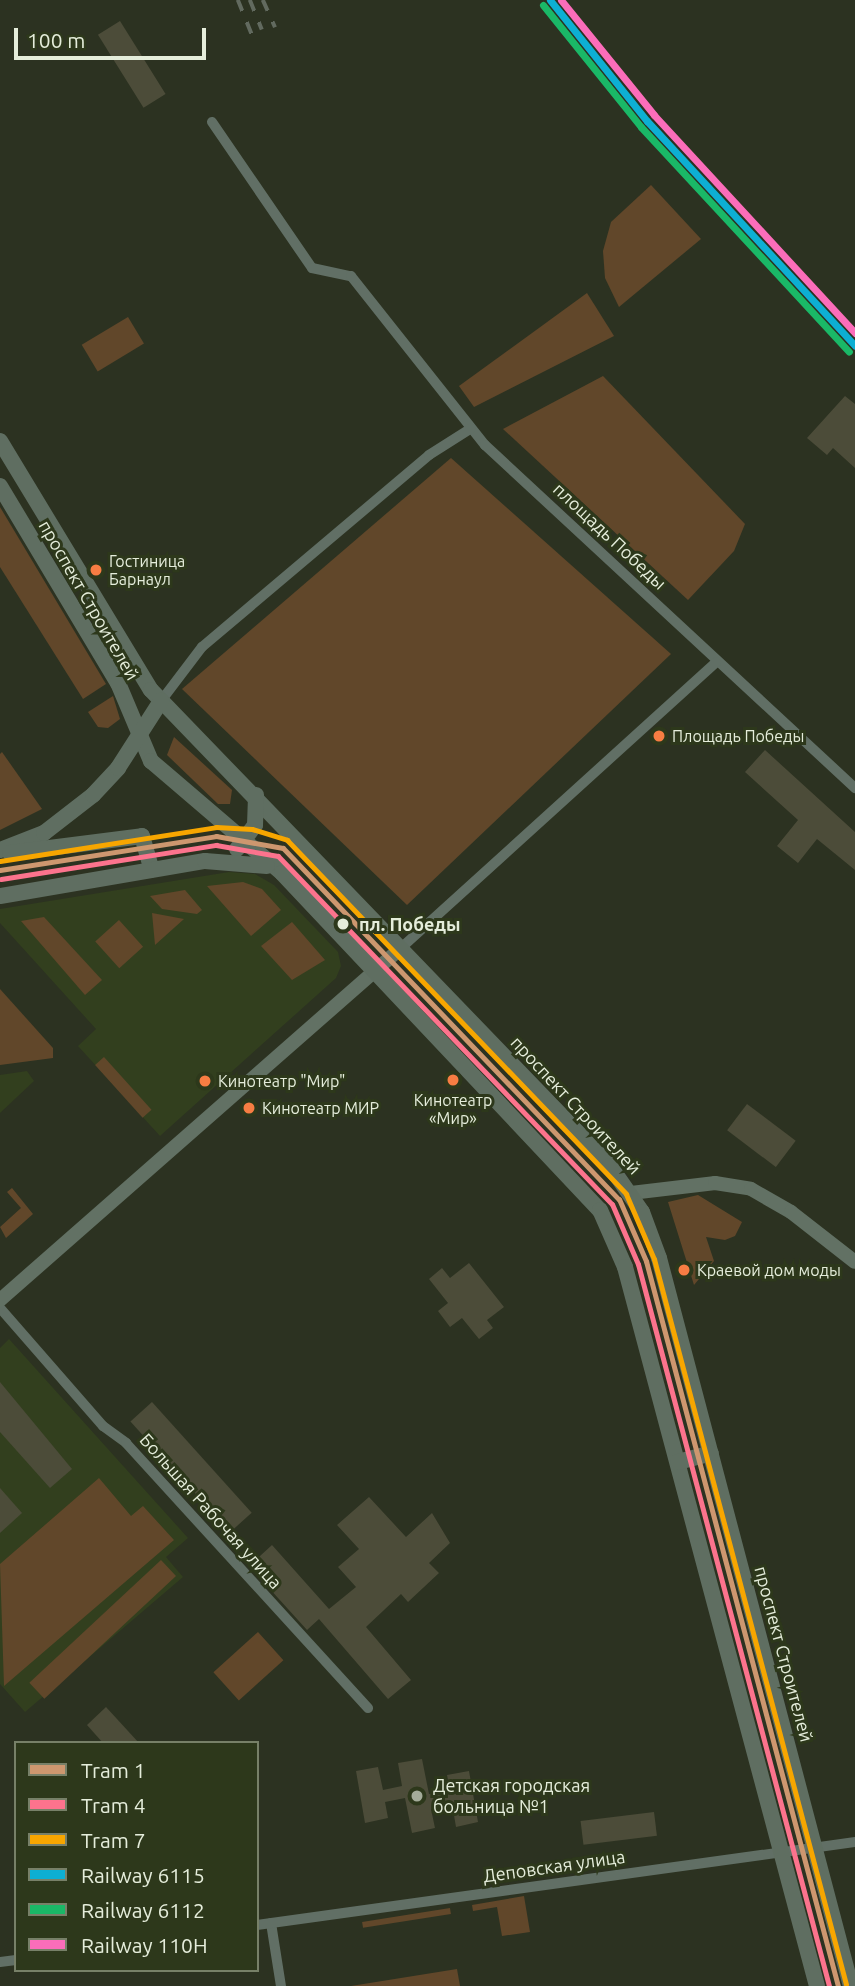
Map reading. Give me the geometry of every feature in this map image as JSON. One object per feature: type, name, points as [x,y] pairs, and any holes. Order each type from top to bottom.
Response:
[{"type":"main road","name":"проспект Строителей","points":[[0,441],[137,671],[162,701],[256,795],[631,1193],[659,1258],[851,1986]]},
{"type":"main road","name":"проспект Строителей","points":[[0,486],[118,683],[139,737],[158,769],[244,845],[282,873],[600,1210],[625,1267],[817,1986]]},
{"type":"main road","points":[[0,852],[44,833],[70,815],[118,768],[162,701]]},
{"type":"main road","points":[[205,861],[244,845],[255,825],[256,795]]},
{"type":"main road","points":[[0,852],[142,836],[152,870]]},
{"type":"main road","points":[[0,896],[205,861],[249,861],[282,873]]},
{"type":"main road","points":[[678,1462],[710,1452]]},
{"type":"street","name":"площадь Победы","points":[[212,122],[312,268],[338,270],[362,286],[470,429],[716,662],[855,788]]},
{"type":"street","points":[[162,701],[202,647],[429,455],[470,429]]},
{"type":"street","points":[[0,1300],[401,948],[716,662]]},
{"type":"street","points":[[631,1193],[715,1184],[751,1189],[791,1212],[855,1262]]},
{"type":"street","name":"Большая Рабочая улица","points":[[0,1308],[103,1426],[126,1443],[368,1709]]},
{"type":"street","name":"Деповская улица","points":[[259,1925],[855,1842]]},
{"type":"street","points":[[271,1923],[281,1986]]},
{"type":"shaded area","points":[[651,185],[701,239],[619,307],[605,278],[603,251],[611,222]]},
{"type":"shaded area","points":[[587,293],[614,336],[474,407],[459,386]]},
{"type":"shaded area","points":[[128,317],[144,344],[98,371],[82,345]]},
{"type":"shaded area","points":[[603,376],[745,524],[734,551],[688,600],[503,429]]},
{"type":"shaded area","points":[[451,458],[671,654],[407,905],[182,689]]},
{"type":"shaded area","points":[[0,507],[106,684],[83,699],[0,567]]},
{"type":"shaded area","points":[[113,696],[120,719],[108,728],[98,727],[88,712]]},
{"type":"shaded area","points":[[174,737],[232,790],[230,804],[218,804],[167,755]]},
{"type":"shaded area","points":[[2,752],[42,809],[0,830],[0,754]]},
{"type":"shaded area","points":[[229,872],[255,874],[274,885],[338,952],[341,966],[336,978],[160,1136],[78,1046],[96,1029],[0,923],[0,909]]},
{"type":"shaded area","points":[[243,882],[262,889],[281,910],[251,936],[207,886]]},
{"type":"shaded area","points":[[185,890],[202,910],[197,914],[162,909],[150,896]]},
{"type":"shaded area","points":[[152,913],[184,919],[155,945]]},
{"type":"shaded area","points":[[44,917],[102,980],[85,995],[21,921]]},
{"type":"shaded area","points":[[119,920],[143,947],[119,968],[95,941]]},
{"type":"shaded area","points":[[292,922],[325,960],[292,980],[261,946]]},
{"type":"shaded area","points":[[0,989],[53,1048],[53,1058],[0,1065]]},
{"type":"shaded area","points":[[104,1057],[152,1110],[143,1118],[95,1065]]},
{"type":"shaded area","points":[[27,1071],[34,1081],[0,1113],[0,1075]]},
{"type":"shaded area","points":[[12,1188],[33,1214],[6,1238],[0,1227],[21,1208],[7,1192]]},
{"type":"shaded area","points":[[698,1195],[742,1222],[735,1236],[725,1240],[706,1237],[714,1261],[694,1285],[668,1202]]},
{"type":"shaded area","points":[[9,1339],[188,1538],[166,1557],[183,1577],[25,1712],[0,1684],[0,1348]]},
{"type":"shaded area","points":[[99,1478],[131,1516],[143,1506],[174,1540],[4,1686],[0,1564]]},
{"type":"shaded area","points":[[161,1560],[176,1576],[44,1699],[29,1683]]},
{"type":"shaded area","points":[[258,1632],[283,1660],[239,1700],[213,1672]]},
{"type":"shaded area","points":[[524,1896],[530,1932],[502,1936],[497,1907],[473,1911],[472,1905]]},
{"type":"shaded area","points":[[450,1908],[451,1914],[363,1928],[362,1922]]},
{"type":"shaded area","points":[[457,1969],[460,1986],[351,1986]]},
{"type":"building","points":[[120,21],[166,94],[144,108],[98,35]]},
{"type":"building","points":[[845,396],[855,404],[855,468],[833,448],[827,455],[807,438]]},
{"type":"building","points":[[765,750],[855,832],[855,870],[817,839],[798,863],[777,846],[798,820],[745,772]]},
{"type":"building","points":[[747,1104],[796,1141],[776,1167],[727,1130]]},
{"type":"building","points":[[469,1263],[504,1307],[487,1320],[493,1328],[479,1339],[462,1318],[450,1327],[438,1311],[448,1303],[429,1279],[442,1268],[450,1278]]},
{"type":"building","points":[[0,1382],[72,1469],[50,1488],[0,1432]]},
{"type":"building","points":[[152,1402],[252,1513],[230,1532],[130,1421]]},
{"type":"building","points":[[0,1488],[22,1513],[0,1533]]},
{"type":"building","points":[[369,1497],[406,1537],[432,1513],[450,1543],[429,1563],[439,1573],[408,1602],[401,1594],[366,1627],[411,1680],[388,1699],[319,1619],[307,1630],[249,1566],[272,1545],[329,1609],[356,1587],[338,1567],[359,1549],[337,1525]]},
{"type":"building","points":[[106,1707],[137,1741],[101,1741],[87,1725]]},
{"type":"building","name":"Детская городская больница №1","points":[[422,1759],[429,1794],[450,1790],[447,1775],[469,1771],[478,1822],[456,1827],[452,1804],[431,1809],[435,1828],[412,1833],[405,1798],[385,1802],[388,1818],[365,1823],[356,1771],[378,1767],[383,1790],[402,1786],[398,1763]]},
{"type":"building","points":[[654,1812],[657,1836],[583,1845],[581,1821]]},
{"type":"railway","points":[[238,0],[253,37]]},
{"type":"railway","points":[[250,0],[262,30]]},
{"type":"railway","points":[[263,0],[275,27]]},
{"type":"tram line","name":"7","points":[[0,861],[216,827],[252,829],[287,840],[626,1194],[654,1259],[846,1984]]},
{"type":"tram line","name":"1","points":[[0,870],[216,836],[283,848],[619,1199],[646,1261],[838,1986]]},
{"type":"tram line","name":"4","points":[[1,879],[216,845],[278,856],[612,1204],[638,1264],[829,1986]]},
{"type":"rail line","name":"6115","points":[[550,0],[647,121],[855,346]]},
{"type":"rail line","name":"110Н","points":[[561,0],[654,115],[855,333]]},
{"type":"rail line","name":"6112","points":[[543,5],[641,127],[849,352]]},
{"type":"place","name":"Гостиница Барнаул","points":[[96,570]]},
{"type":"place","name":"Площадь Победы","points":[[659,736]]},
{"type":"place","name":"пл. Победы","points":[[343,924]]},
{"type":"place","name":"Кинотеатр «Мир»","points":[[453,1080]]},
{"type":"place","name":"Кинотеатр \"Мир\"","points":[[205,1081]]},
{"type":"place","name":"Кинотеатр МИР","points":[[249,1108]]},
{"type":"place","name":"Краевой дом моды","points":[[684,1270]]},
{"type":"place","name":"Детская городская больница №1","points":[[417,1796]]}]
